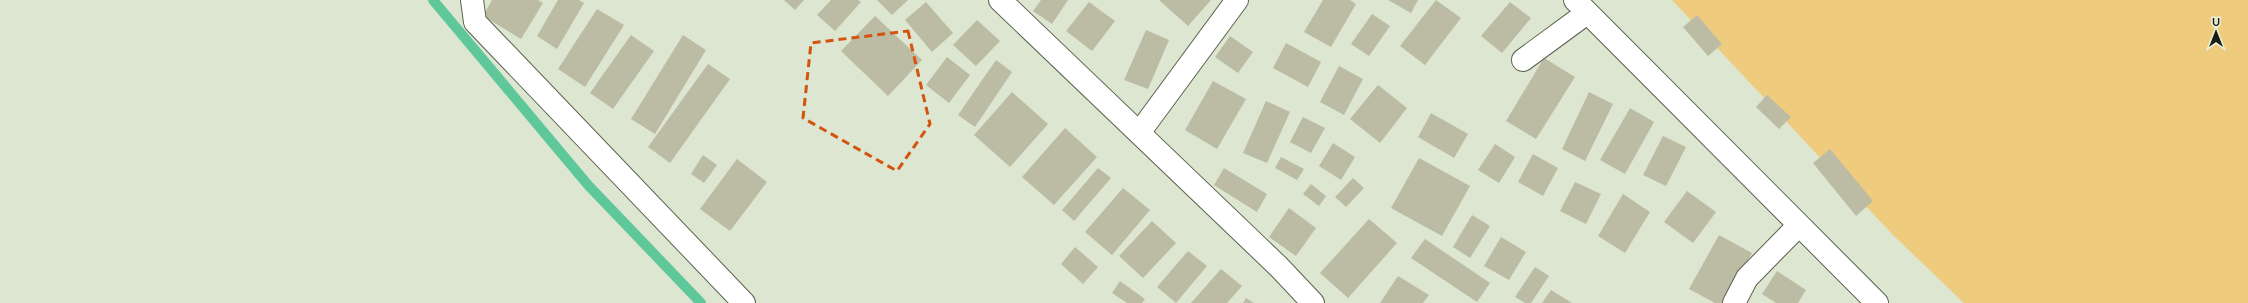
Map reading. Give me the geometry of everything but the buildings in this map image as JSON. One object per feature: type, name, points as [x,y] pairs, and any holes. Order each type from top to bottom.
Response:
[{"type":"street","points":[[472,0],[475,22],[744,303]]},
{"type":"street","points":[[1000,0],[1279,267],[1313,303]]},
{"type":"street","points":[[1139,133],[1237,0]]},
{"type":"street","points":[[1523,60],[1581,6],[1877,303]]},
{"type":"street","points":[[1734,303],[1747,278],[1799,225]]},
{"type":"highlighted area","points":[[908,31],[930,124],[897,171],[803,118],[811,43]]},
{"type":"shaded area","points":[[1672,0],[2248,0],[2248,303],[1964,303],[1894,236]]},
{"type":"waterway","points":[[433,0],[588,185],[701,303]]}]
